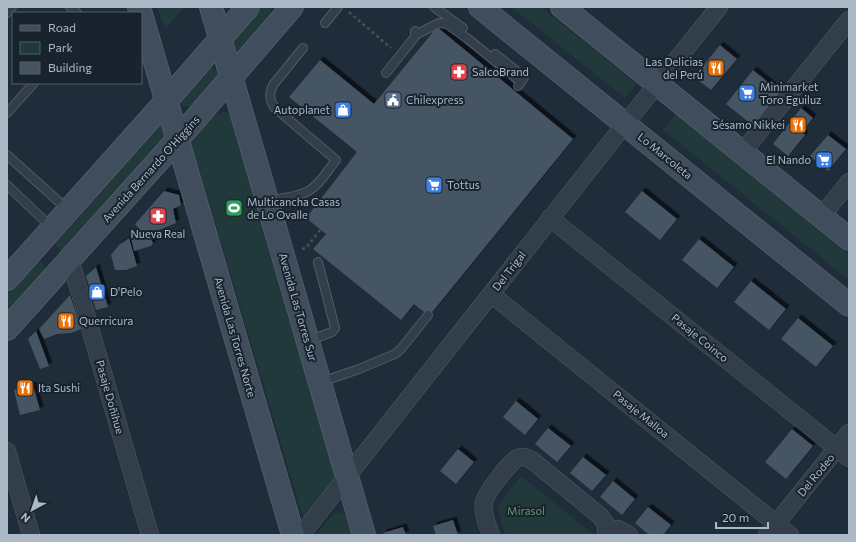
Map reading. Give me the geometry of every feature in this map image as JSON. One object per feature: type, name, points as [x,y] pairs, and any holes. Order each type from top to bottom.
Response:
[{"type":"main road","name":"Avenida Las Torres Sur","points":[[211,7],[364,535]]},
{"type":"main road","points":[[7,279],[248,7]]},
{"type":"main road","name":"Avenida Bernardo O'Higgins","points":[[7,329],[232,78],[292,7]]},
{"type":"main road","name":"Lo Marcoleta","points":[[480,7],[849,305]]},
{"type":"main road","points":[[563,7],[849,239]]},
{"type":"main road","name":"Avenida Las Torres Norte","points":[[142,17],[293,535]]},
{"type":"street","name":"Del Trigal","points":[[301,535],[718,7]]},
{"type":"street","points":[[742,153],[849,20]]},
{"type":"street","points":[[821,217],[849,182]]},
{"type":"street","name":"Pasaje Coinco","points":[[550,218],[843,454]]},
{"type":"street","name":"Pasaje Doñihue","points":[[70,259],[150,535]]},
{"type":"street","name":"Pasaje Malloa","points":[[491,294],[772,529],[790,535]]},
{"type":"street","name":"Del Rodeo","points":[[772,529],[843,454],[849,433]]},
{"type":"street","points":[[7,451],[32,535]]},
{"type":"street","points":[[491,535],[483,510],[486,496],[512,462],[522,457],[528,458],[600,516],[603,519],[607,532],[618,529],[630,535]]},
{"type":"lane","points":[[7,13],[12,7]]},
{"type":"lane","points":[[386,73],[415,33],[439,23],[447,24],[468,39],[521,82],[472,36],[434,7]]},
{"type":"lane","points":[[325,23],[342,8]]},
{"type":"lane","points":[[267,201],[303,194],[309,191],[316,186],[336,160],[275,108],[270,97],[270,92],[273,85],[303,48]]},
{"type":"lane","points":[[7,113],[33,84]]},
{"type":"lane","points":[[7,155],[69,210]]},
{"type":"lane","points":[[7,185],[53,228]]},
{"type":"lane","points":[[308,341],[332,332],[335,328],[318,262]]},
{"type":"lane","points":[[320,383],[395,354],[401,349],[428,314]]},
{"type":"path","points":[[342,8],[400,55]]},
{"type":"path","points":[[283,254],[306,248],[320,230]]},
{"type":"green space","points":[[157,7],[185,7],[167,27],[162,22]]},
{"type":"green space","points":[[261,7],[273,7],[255,36],[236,57],[232,40]]},
{"type":"green space","points":[[511,7],[541,7],[637,84],[625,98]]},
{"type":"green space","points":[[212,68],[221,73],[193,106],[182,106],[180,100],[208,69]]},
{"type":"green space","points":[[223,112],[230,113],[338,476],[303,518],[192,145],[193,139],[214,115]]},
{"type":"green space","points":[[676,114],[849,255],[849,280],[663,130]]},
{"type":"green space","points":[[164,122],[168,139],[65,256],[55,244]]},
{"type":"green space","points":[[40,259],[45,269],[7,312],[7,294]]},
{"type":"green space","name":"Mirasol","points":[[521,476],[593,534],[505,535],[497,507]]},
{"type":"green space","points":[[339,512],[348,517],[354,535],[316,535],[333,514]]},
{"type":"building","name":"Tottus","points":[[437,27],[573,139],[429,316],[414,304],[401,320],[313,249],[326,234],[306,218],[357,152],[289,97],[320,60],[374,104]]},
{"type":"building","name":"Las Delicias del Perú","points":[[720,45],[737,59],[711,90],[694,77]]},
{"type":"building","points":[[753,70],[784,95],[756,128],[726,104]]},
{"type":"building","name":"Sésamo Nikkei","points":[[801,108],[813,118],[802,132],[805,135],[788,156],[773,144]]},
{"type":"building","points":[[828,135],[846,149],[828,171],[810,156]]},
{"type":"building","name":"Nueva Real","points":[[164,191],[179,195],[181,205],[173,209],[176,223],[149,234],[153,243],[151,246],[134,251],[131,237],[138,228],[135,224]]},
{"type":"building","points":[[642,191],[677,219],[660,240],[625,212]]},
{"type":"building","points":[[129,238],[137,266],[126,270],[115,270],[111,255],[119,245]]},
{"type":"building","points":[[699,239],[734,267],[717,288],[682,260]]},
{"type":"building","name":"D'Pelo","points":[[96,267],[108,307],[96,310],[86,276]]},
{"type":"building","points":[[751,281],[786,309],[769,330],[734,302]]},
{"type":"building","name":"Querricura","points":[[70,295],[81,329],[71,333],[57,334],[44,339],[39,329]]},
{"type":"building","points":[[798,318],[833,346],[816,367],[781,339]]},
{"type":"building","points":[[36,331],[49,366],[40,369],[28,339]]},
{"type":"building","points":[[33,385],[40,410],[20,415],[14,390]]},
{"type":"building","points":[[516,401],[538,419],[525,435],[503,417]]},
{"type":"building","points":[[548,428],[571,446],[557,462],[535,444]]},
{"type":"building","points":[[792,429],[813,446],[786,479],[765,462]]},
{"type":"building","points":[[458,449],[474,462],[456,484],[440,471]]},
{"type":"building","points":[[583,457],[606,475],[592,491],[570,473]]},
{"type":"building","points":[[613,481],[635,499],[622,515],[600,497]]},
{"type":"building","points":[[648,507],[671,525],[663,535],[649,535],[635,523]]},
{"type":"building","points":[[453,520],[458,535],[436,535],[433,526]]},
{"type":"building","points":[[403,527],[406,535],[384,535],[383,533]]},
{"type":"place","name":"Las Delicias del Perú","points":[[716,68]]},
{"type":"place","name":"SalcoBrand","points":[[459,72]]},
{"type":"place","name":"Minimarket Toro Eguiluz","points":[[747,93]]},
{"type":"place","name":"Chilexpress","points":[[393,100]]},
{"type":"place","name":"Autoplanet","points":[[343,110]]},
{"type":"place","name":"Sésamo Nikkei","points":[[798,125]]},
{"type":"place","name":"El Nando","points":[[824,160]]},
{"type":"place","name":"Tottus","points":[[434,185]]},
{"type":"place","name":"Multicancha Casas de Lo Ovalle","points":[[234,208]]},
{"type":"place","name":"Nueva Real","points":[[158,216]]},
{"type":"place","name":"D'Pelo","points":[[97,292]]},
{"type":"place","name":"Querricura","points":[[66,321]]},
{"type":"place","name":"Ita Sushi","points":[[25,388]]}]
